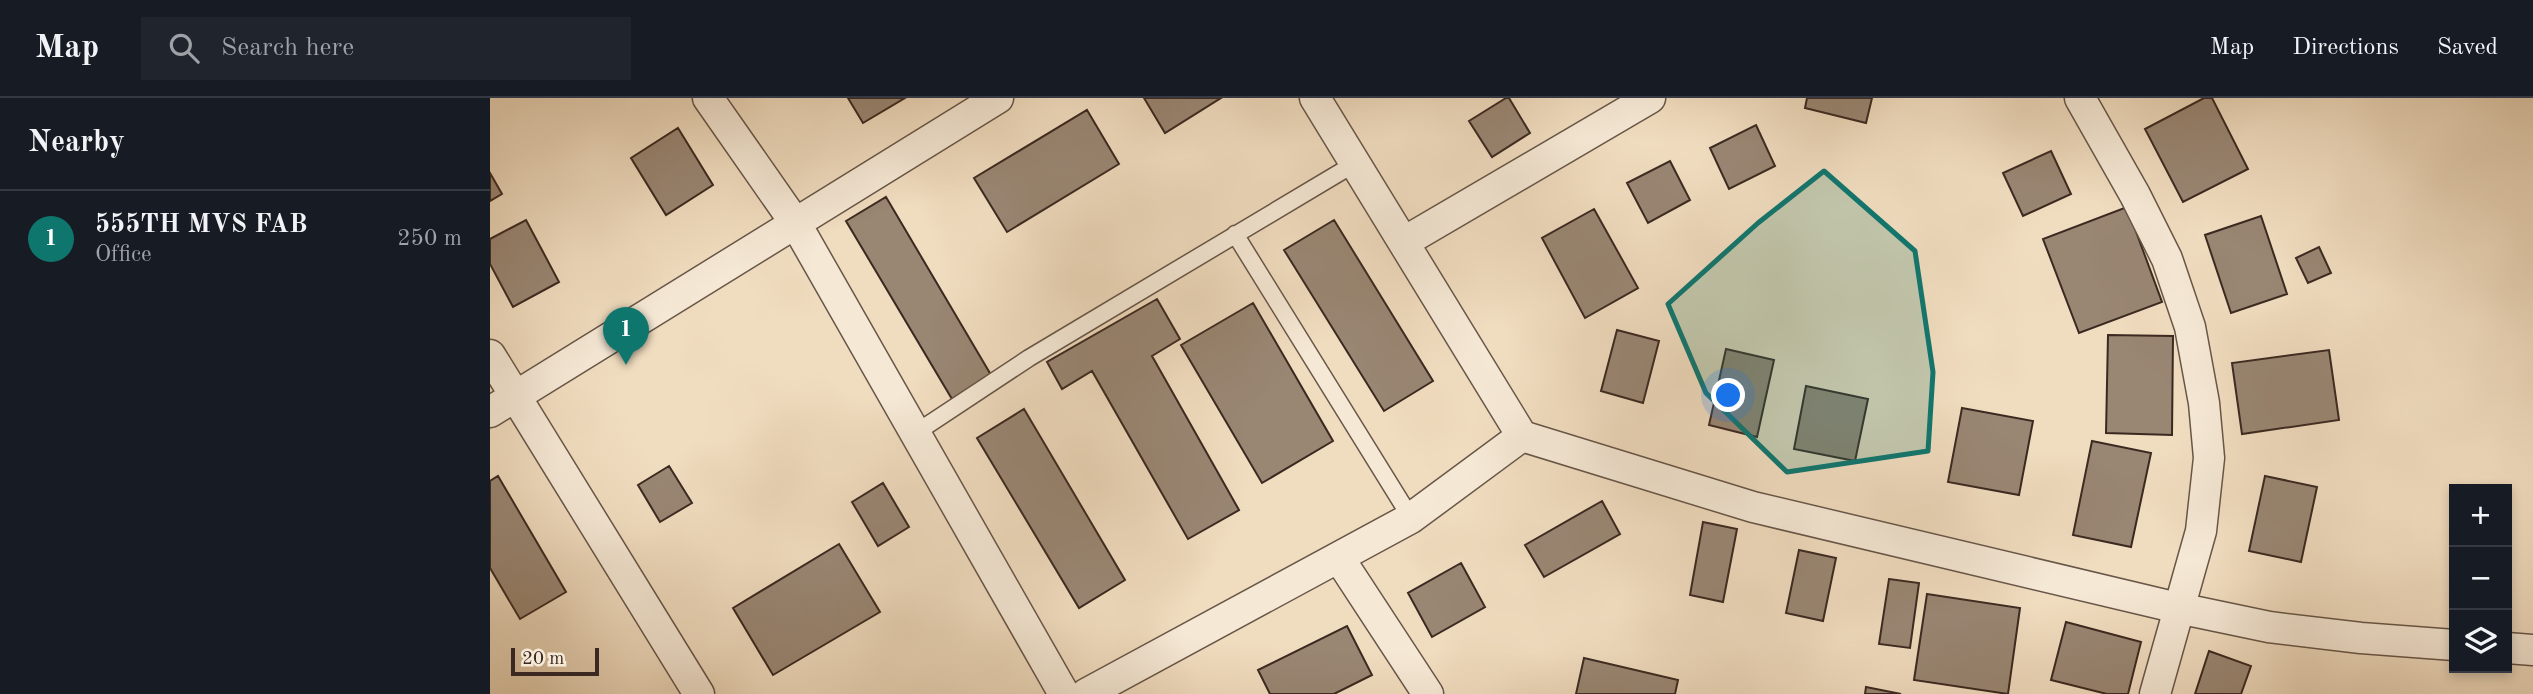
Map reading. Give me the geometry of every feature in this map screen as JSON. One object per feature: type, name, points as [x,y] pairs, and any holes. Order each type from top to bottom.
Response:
[{"type":"street","points":[[708,98],[796,224],[1064,694]]},
{"type":"street","points":[[490,412],[998,98]]},
{"type":"street","points":[[1315,98],[1522,436],[1753,507],[2178,608],[2269,627],[2449,645]]},
{"type":"street","points":[[1404,242],[1650,98]]},
{"type":"street","points":[[2080,98],[2135,195],[2167,259],[2190,327],[2204,403],[2209,458],[2201,531],[2155,694]]},
{"type":"street","points":[[490,355],[699,694]]},
{"type":"street","points":[[1086,694],[1411,518],[1522,436]]},
{"type":"street","points":[[1339,558],[1428,694]]},
{"type":"street","points":[[2512,648],[2533,650]]},
{"type":"lane","points":[[914,434],[1029,358],[1354,164]]},
{"type":"lane","points":[[1234,234],[1411,518]]},
{"type":"highlighted area","points":[[1824,171],[1915,251],[1933,372],[1928,451],[1787,472],[1706,393],[1668,304],[1758,223]]},
{"type":"building","points":[[848,98],[905,98],[863,123]]},
{"type":"building","points":[[1144,98],[1221,98],[1165,133]]},
{"type":"building","points":[[1509,98],[1530,133],[1492,157],[1469,121]]},
{"type":"building","points":[[1807,98],[1872,98],[1866,123],[1805,108]]},
{"type":"building","points":[[2204,98],[2212,98],[2248,169],[2183,202],[2145,129]]},
{"type":"building","points":[[1087,110],[1119,164],[1007,232],[974,178]]},
{"type":"building","points":[[1756,125],[1775,166],[1729,189],[1710,148]]},
{"type":"building","points":[[678,128],[713,185],[666,215],[631,158]]},
{"type":"building","points":[[2051,151],[2071,194],[2023,216],[2003,173]]},
{"type":"building","points":[[1670,161],[1690,200],[1648,223],[1627,183]]},
{"type":"building","points":[[490,173],[502,194],[490,201]]},
{"type":"building","points":[[886,197],[991,375],[952,399],[846,221]]},
{"type":"building","points":[[2127,207],[2162,302],[2079,333],[2043,239]]},
{"type":"building","points":[[1594,209],[1638,288],[1585,318],[1542,238]]},
{"type":"building","points":[[2261,216],[2287,294],[2231,313],[2205,235]]},
{"type":"building","points":[[526,220],[559,282],[513,307],[490,264],[490,239]]},
{"type":"building","points":[[1334,220],[1433,381],[1384,411],[1284,250]]},
{"type":"building","points":[[2319,247],[2331,273],[2308,283],[2296,258]]},
{"type":"building","points":[[1157,299],[1180,339],[1152,356],[1239,510],[1188,539],[1092,371],[1062,389],[1047,362]]},
{"type":"building","points":[[1253,303],[1333,441],[1262,483],[1181,345]]},
{"type":"building","points":[[1617,330],[1659,341],[1643,403],[1601,391]]},
{"type":"building","points":[[2108,335],[2173,336],[2172,435],[2106,433]]},
{"type":"building","points":[[1726,349],[1774,360],[1757,437],[1709,425]]},
{"type":"building","points":[[2329,350],[2339,420],[2242,434],[2232,363]]},
{"type":"building","points":[[1806,386],[1868,399],[1855,461],[1794,449]]},
{"type":"building","points":[[1962,408],[2033,421],[2019,495],[1948,482]]},
{"type":"building","points":[[1024,409],[1125,580],[1079,608],[977,438]]},
{"type":"building","points":[[2092,441],[2151,453],[2131,547],[2073,535]]},
{"type":"building","points":[[669,466],[692,503],[660,522],[638,485]]},
{"type":"building","points":[[498,476],[566,592],[520,619],[490,568],[490,481]]},
{"type":"building","points":[[2265,476],[2317,487],[2301,562],[2249,551]]},
{"type":"building","points":[[883,483],[909,527],[878,546],[852,502]]},
{"type":"building","points":[[1602,501],[1620,534],[1544,577],[1525,545]]},
{"type":"building","points":[[1703,522],[1737,529],[1723,602],[1690,595]]},
{"type":"building","points":[[839,544],[880,612],[773,675],[733,608]]},
{"type":"building","points":[[1799,550],[1836,558],[1823,621],[1786,613]]},
{"type":"building","points":[[1461,563],[1485,607],[1432,637],[1408,593]]},
{"type":"building","points":[[1889,579],[1919,583],[1910,648],[1879,644]]},
{"type":"building","points":[[1927,594],[2020,608],[2008,694],[1914,680]]},
{"type":"building","points":[[2066,622],[2141,642],[2128,694],[2107,694],[2051,680]]},
{"type":"building","points":[[1347,626],[1372,675],[1334,694],[1270,694],[1258,670]]},
{"type":"building","points":[[2209,651],[2251,666],[2241,694],[2195,694]]},
{"type":"building","points":[[1584,658],[1678,680],[1675,694],[1576,694]]},
{"type":"building","points":[[1866,687],[1901,694],[1865,694]]},
{"type":"place","name":"555TH MVS FAB","points":[[626,365]]}]
